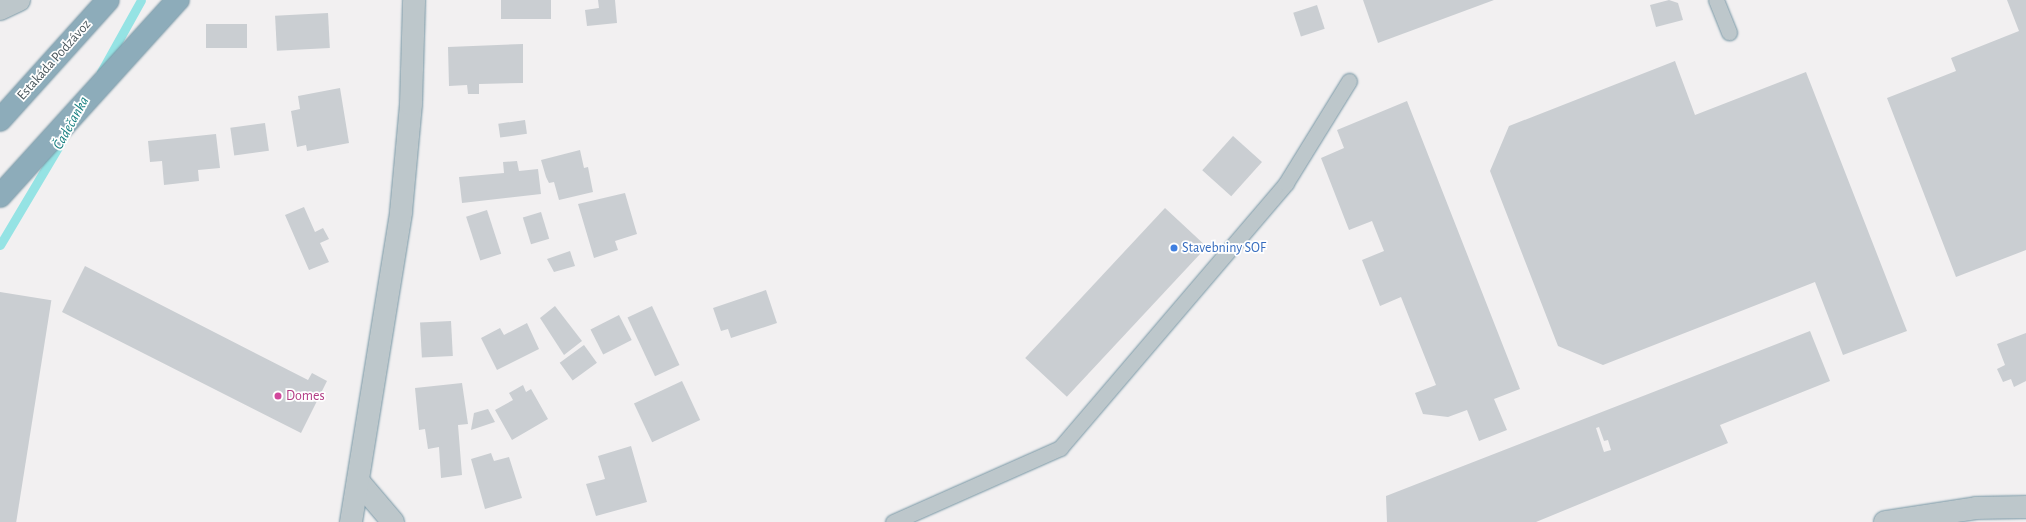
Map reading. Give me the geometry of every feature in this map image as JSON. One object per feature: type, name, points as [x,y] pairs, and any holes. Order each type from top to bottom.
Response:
[{"type":"highway","name":"Estakáda Podzávoz","points":[[0,120],[108,0]]},
{"type":"highway","points":[[0,196],[178,0]]},
{"type":"street","points":[[0,8],[19,0]]},
{"type":"street","points":[[351,522],[401,212],[411,104],[414,0]]},
{"type":"street","points":[[358,481],[393,522]]},
{"type":"street","points":[[1885,522],[1976,508],[2026,507]]},
{"type":"lane","points":[[1716,0],[1729,33]]},
{"type":"lane","points":[[893,522],[1060,448],[1286,183],[1350,81]]},
{"type":"building","points":[[501,0],[551,0],[551,19],[501,19]]},
{"type":"building","points":[[598,0],[615,0],[617,23],[587,26],[585,10],[599,8]]},
{"type":"building","points":[[1363,0],[1494,0],[1378,43]]},
{"type":"building","points":[[1669,0],[1678,3],[1683,20],[1656,27],[1650,5]]},
{"type":"building","points":[[2007,0],[2026,0],[2026,250],[1956,277],[1887,98],[1956,71],[1951,58],[2019,31]]},
{"type":"building","points":[[1317,5],[1325,29],[1301,37],[1293,13]]},
{"type":"building","points":[[328,13],[330,48],[277,51],[275,16]]},
{"type":"building","points":[[206,24],[247,24],[247,48],[206,48]]},
{"type":"building","points":[[523,44],[523,83],[479,84],[479,94],[468,94],[467,85],[449,86],[448,47]]},
{"type":"building","points":[[1675,61],[1695,115],[1806,72],[1907,331],[1843,355],[1815,282],[1603,365],[1558,346],[1490,171],[1509,126]]},
{"type":"building","points":[[340,88],[349,143],[307,151],[306,145],[297,147],[291,111],[300,109],[298,96]]},
{"type":"building","points":[[1407,101],[1520,389],[1494,399],[1507,430],[1479,441],[1467,410],[1448,417],[1423,414],[1415,393],[1436,385],[1401,297],[1380,306],[1362,260],[1384,251],[1372,221],[1349,230],[1321,158],[1344,148],[1337,130]]},
{"type":"building","points":[[525,120],[527,134],[500,138],[498,124]]},
{"type":"building","points":[[265,123],[269,151],[234,156],[230,128]]},
{"type":"building","points":[[216,134],[220,168],[198,170],[199,181],[164,185],[162,161],[150,162],[148,141]]},
{"type":"building","points":[[1233,136],[1262,162],[1231,196],[1202,170]]},
{"type":"building","points":[[580,150],[584,168],[588,167],[593,192],[559,200],[554,182],[549,183],[541,160]]},
{"type":"building","points":[[517,161],[519,171],[538,169],[541,194],[462,203],[459,177],[504,173],[503,162]]},
{"type":"building","points":[[625,193],[637,234],[615,241],[618,250],[594,258],[578,204]]},
{"type":"building","points":[[304,207],[315,232],[323,228],[329,239],[320,243],[329,262],[309,270],[285,215]]},
{"type":"building","points":[[1165,208],[1207,247],[1067,397],[1025,358]]},
{"type":"building","points":[[487,210],[501,254],[480,261],[466,217]]},
{"type":"building","points":[[541,212],[549,239],[531,244],[523,218]]},
{"type":"building","points":[[570,251],[575,266],[554,272],[547,259]]},
{"type":"building","points":[[85,266],[308,380],[312,373],[327,381],[301,433],[62,312]]},
{"type":"building","points":[[766,290],[777,323],[731,338],[728,329],[721,331],[713,308]]},
{"type":"building","points":[[0,292],[51,300],[16,522],[0,522]]},
{"type":"building","points":[[555,306],[582,341],[564,355],[540,318]]},
{"type":"building","points":[[652,306],[679,365],[655,376],[628,317]]},
{"type":"building","points":[[619,315],[632,340],[603,354],[590,330]]},
{"type":"building","points":[[451,321],[453,356],[422,358],[420,323]]},
{"type":"building","points":[[527,323],[539,349],[497,370],[481,338],[500,328],[504,335]]},
{"type":"building","points":[[1810,331],[1830,381],[1720,425],[1728,443],[1536,522],[1387,522],[1386,496]],"holes":[[[1599,427],[1604,441],[1608,440],[1611,450],[1604,452],[1596,428]]]},
{"type":"building","points":[[2026,333],[2026,381],[2014,387],[2011,379],[2003,382],[1997,369],[2005,365],[1997,344]]},
{"type":"building","points":[[584,345],[597,363],[573,380],[560,363]]},
{"type":"building","points":[[682,381],[700,420],[652,442],[634,403]]},
{"type":"building","points":[[462,383],[468,424],[458,425],[462,475],[441,478],[439,447],[428,449],[425,429],[419,430],[415,388]]},
{"type":"building","points":[[523,385],[526,392],[531,389],[548,419],[512,440],[495,410],[513,400],[509,393]]},
{"type":"building","points":[[488,409],[495,422],[471,430],[474,413]]},
{"type":"building","points":[[631,446],[647,502],[596,516],[586,484],[605,479],[598,456]]},
{"type":"building","points":[[491,453],[494,461],[509,457],[522,498],[485,509],[471,459]]},
{"type":"waterway","name":"Čadečanka","points":[[101,72],[141,0]]},
{"type":"waterway","name":"Čadečanka","points":[[0,245],[63,139]]},
{"type":"place","name":"Stavebniny SOF","points":[[1174,248]]},
{"type":"place","name":"Domes","points":[[278,396]]}]
